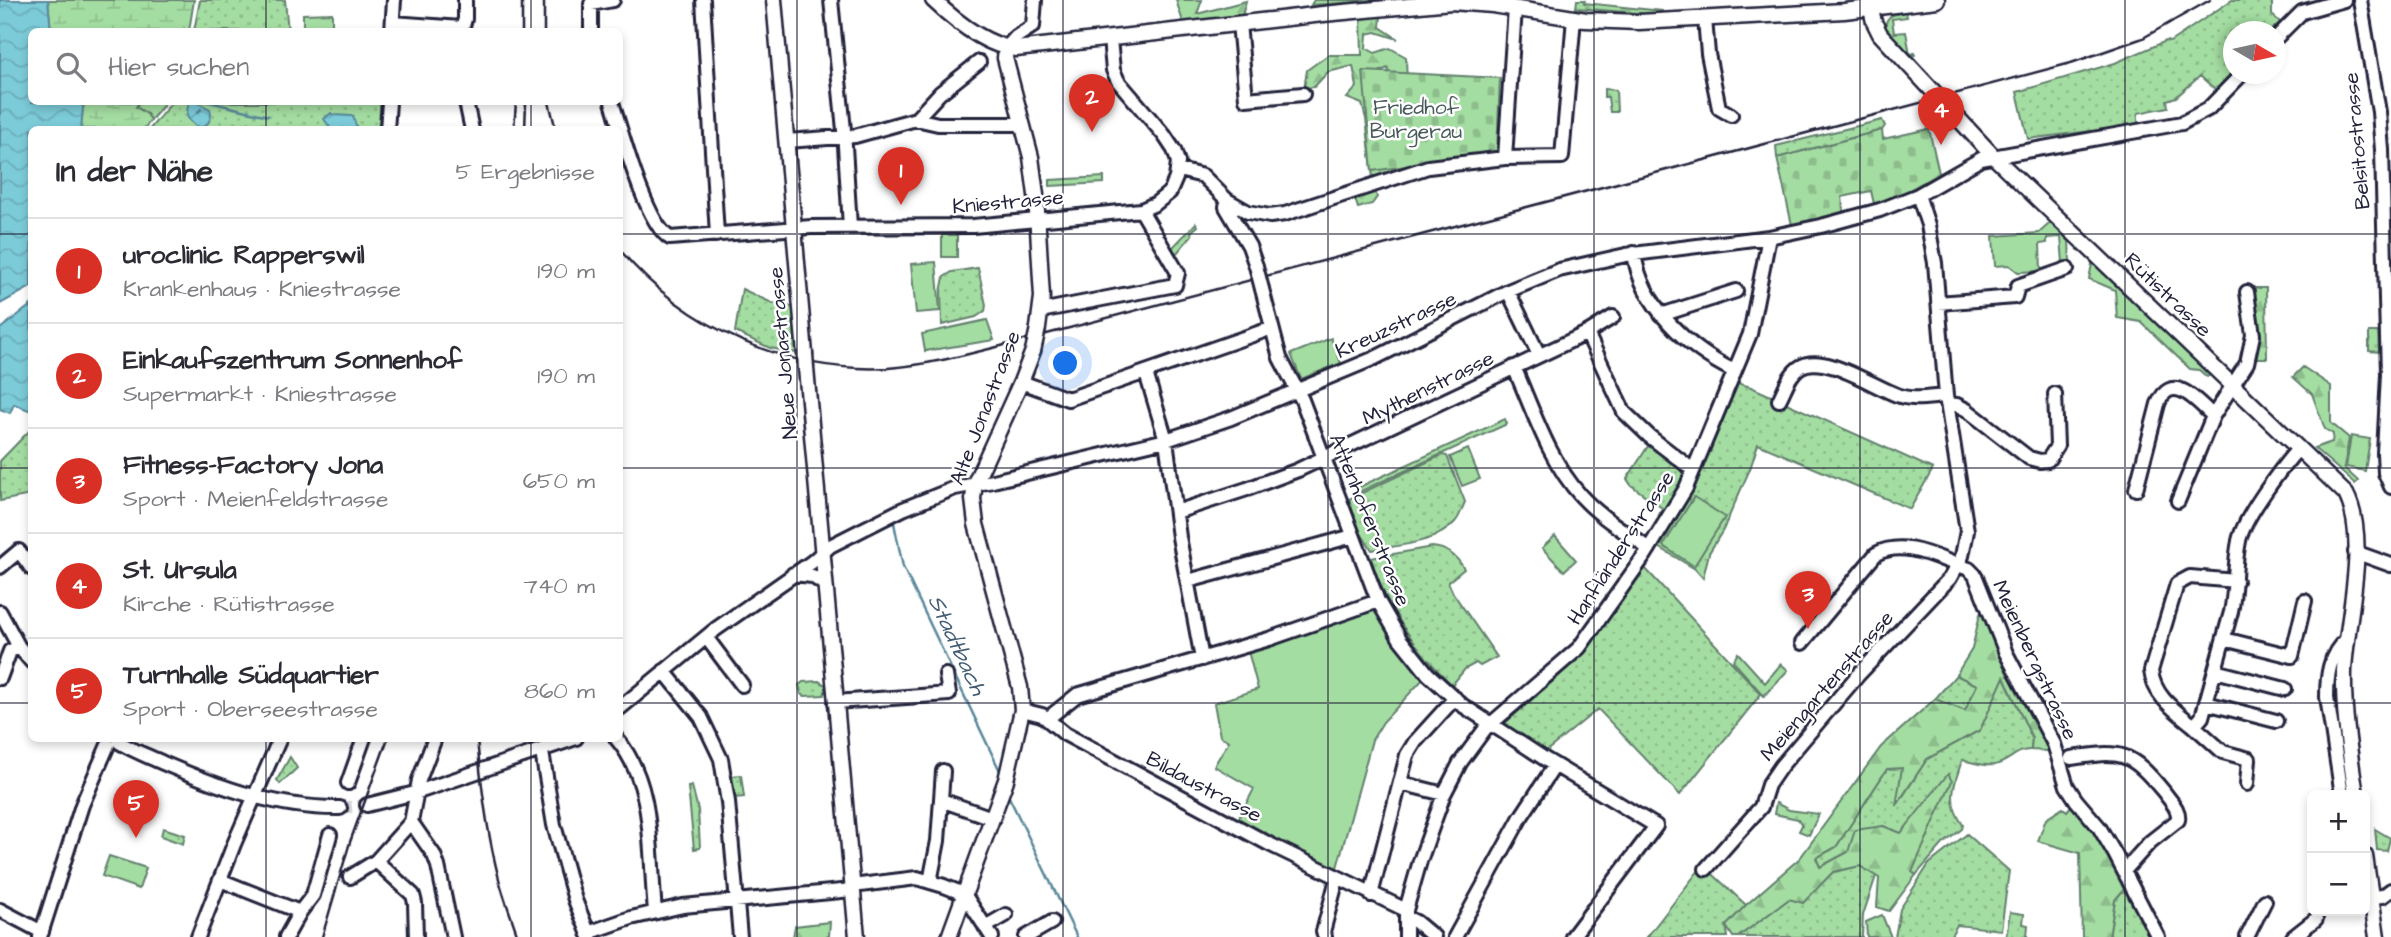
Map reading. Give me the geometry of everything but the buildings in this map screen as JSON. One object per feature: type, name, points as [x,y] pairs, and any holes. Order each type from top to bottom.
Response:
[{"type":"main road","name":"Neue Jonastrasse","points":[[774,0],[821,555],[857,937]]},
{"type":"main road","points":[[933,0],[978,34],[1006,48],[1031,48],[1239,23],[1451,2],[1515,8],[1574,18],[1639,23],[1871,9],[1937,0]]},
{"type":"main road","name":"Rütistrasse","points":[[1871,9],[1880,34],[1994,156],[2346,494],[2355,519],[2355,552],[2352,603],[2346,640],[2344,700],[2355,790]]},
{"type":"main road","name":"Alte Jonastrasse","points":[[949,937],[1006,780],[1022,710],[1020,687],[976,524],[973,499],[975,483],[1021,382],[1032,351],[1040,312],[1042,268],[1031,157],[1005,58],[1006,48]]},
{"type":"main road","points":[[2370,906],[2376,937]]},
{"type":"street","points":[[394,0],[392,27],[415,28]]},
{"type":"street","points":[[462,28],[465,20],[465,0]]},
{"type":"street","points":[[591,28],[592,4],[613,0]]},
{"type":"street","points":[[703,0],[717,235]]},
{"type":"street","points":[[831,0],[850,228]]},
{"type":"street","points":[[1006,48],[1016,37],[1033,26],[1035,0]]},
{"type":"street","points":[[2286,25],[2300,6],[2344,0]]},
{"type":"street","name":"Belsitostrasse","points":[[2360,0],[2382,150],[2388,373],[2384,453],[2385,472],[2391,488]]},
{"type":"street","points":[[1505,158],[1515,8]]},
{"type":"street","points":[[1179,170],[1203,176],[1227,200],[1248,212],[1276,216],[1418,169],[1505,158],[1562,157],[1574,18]]},
{"type":"street","points":[[1706,19],[1708,54],[1719,108],[1731,116]]},
{"type":"street","points":[[1239,23],[1246,99],[1303,94]]},
{"type":"street","points":[[1040,312],[1175,285],[1178,273],[1141,211],[1164,198],[1175,183],[1179,170],[1174,150],[1118,80],[1113,70],[1110,39]]},
{"type":"street","points":[[916,119],[940,93],[979,62]]},
{"type":"street","name":"Kreuzstrasse","points":[[623,705],[706,637],[830,546],[903,509],[955,488],[1166,440],[1231,418],[1376,358],[1508,291],[1559,270],[1634,253],[1769,237],[1880,210],[1918,195],[1969,165],[1994,156],[2182,123],[2208,109],[2232,84]]},
{"type":"street","points":[[387,126],[389,105]]},
{"type":"street","points":[[467,105],[471,126]]},
{"type":"street","name":"Kniestrasse","points":[[613,105],[620,126]]},
{"type":"street","points":[[787,141],[855,135],[916,119],[938,124],[1022,124]]},
{"type":"street","name":"Kniestrasse","points":[[623,136],[635,173],[659,229],[667,237],[677,239],[794,229],[973,226],[1141,211]]},
{"type":"street","points":[[2015,177],[2017,162],[2026,151]]},
{"type":"street","points":[[1802,643],[1876,554],[1887,548],[1899,547],[1918,551],[1957,565],[1962,556],[1967,531],[1946,400],[1934,251],[1918,195]]},
{"type":"street","name":"Attenhoferstrasse","points":[[1227,200],[1226,207],[1250,246],[1280,358],[1297,390],[1378,601],[1401,639],[1428,674],[1490,725],[1656,826],[1572,937]]},
{"type":"street","name":"Hanfländerstrasse","points":[[1406,937],[1406,914],[1420,861],[1444,794],[1464,755],[1490,725],[1579,648],[1648,549],[1686,488],[1754,317],[1769,237]]},
{"type":"street","points":[[1634,253],[1635,263],[1661,315],[1673,329],[1715,362],[1734,371]]},
{"type":"street","points":[[1938,303],[2015,297],[2018,286],[2067,269]]},
{"type":"street","points":[[1508,291],[1539,355]]},
{"type":"street","points":[[1661,315],[1736,291]]},
{"type":"street","points":[[2178,501],[2213,416],[2244,368],[2253,339],[2247,292]]},
{"type":"street","name":"Mythenstrasse","points":[[1176,512],[1247,489],[1324,457],[1587,333],[1613,317]]},
{"type":"street","points":[[1021,382],[1068,399],[1264,331]]},
{"type":"street","points":[[1587,333],[1623,412],[1648,436],[1693,470]]},
{"type":"street","points":[[1779,400],[1797,369],[1808,363],[1823,362],[1898,396],[1946,400],[1967,410],[2029,458],[2040,461],[2048,460],[2057,446],[2056,394]]},
{"type":"street","points":[[1514,367],[1554,456],[1569,482],[1600,514],[1648,549]]},
{"type":"street","points":[[1146,373],[1166,440],[1202,659]]},
{"type":"street","points":[[2136,489],[2158,404],[2166,392],[2172,389],[2183,390],[2213,416]]},
{"type":"street","points":[[2194,726],[2202,717],[2207,703],[2235,597],[2239,541],[2245,520],[2298,449]]},
{"type":"street","points":[[1188,582],[1353,536]]},
{"type":"street","points":[[0,567],[19,551],[28,563]]},
{"type":"street","points":[[2355,552],[2391,565]]},
{"type":"street","name":"Meiengartenstrasse","points":[[1706,869],[1760,807],[1768,785],[1781,766],[1929,597],[1950,578],[1957,565]]},
{"type":"street","name":"Meienbergstrasse","points":[[1957,565],[1969,569],[1975,575],[2001,643],[2054,744],[2067,786],[2099,827],[2158,937]]},
{"type":"street","points":[[793,574],[812,576],[824,584]]},
{"type":"street","points":[[2236,581],[2189,577],[2177,584],[2151,671],[2154,685],[2164,701],[2223,752],[2249,759],[2247,784]]},
{"type":"street","points":[[1047,719],[1077,695],[1269,639],[1378,601]]},
{"type":"street","points":[[2224,639],[2292,656],[2305,601]]},
{"type":"street","points":[[0,612],[28,657]]},
{"type":"street","points":[[706,637],[742,685]]},
{"type":"street","name":"Rütistrasse","points":[[2341,790],[2327,682],[2338,647],[2346,640]]},
{"type":"street","points":[[0,678],[10,651],[19,646]]},
{"type":"street","points":[[664,671],[701,716],[721,760],[728,802],[740,937]]},
{"type":"street","points":[[2215,671],[2285,689]]},
{"type":"street","points":[[835,702],[949,694],[946,675]]},
{"type":"street","points":[[1371,895],[1407,755],[1415,742],[1455,698]]},
{"type":"street","points":[[2207,703],[2276,721]]},
{"type":"street","name":"Bildaustrasse","points":[[1022,710],[1047,719],[1065,734],[1406,914],[1434,937]]},
{"type":"street","points":[[0,911],[41,935],[82,805],[113,742]]},
{"type":"street","points":[[115,742],[181,771],[254,796],[303,806],[340,808]]},
{"type":"street","points":[[198,937],[277,742]]},
{"type":"street","points":[[348,783],[363,742]]},
{"type":"street","points":[[349,877],[376,861],[411,822],[415,793],[434,742]]},
{"type":"street","points":[[367,805],[415,793],[566,742]]},
{"type":"street","points":[[619,742],[633,764],[641,786],[649,834],[655,911]]},
{"type":"street","points":[[542,752],[554,825],[575,900],[589,935],[655,911],[917,878],[964,894],[988,932],[1006,915]]},
{"type":"street","points":[[2071,758],[2107,752],[2128,756],[2146,770],[2177,809],[2179,817],[2176,822],[2150,842],[2124,871]]},
{"type":"street","points":[[1455,937],[1521,817],[1555,765]]},
{"type":"street","points":[[930,882],[938,841],[943,771]]},
{"type":"street","points":[[1400,783],[1444,794]]},
{"type":"street","points":[[941,800],[992,818]]},
{"type":"street","points":[[411,822],[434,855],[453,937]]},
{"type":"street","points":[[286,937],[313,895],[330,835]]},
{"type":"street","points":[[376,861],[413,895],[416,932],[405,937]]},
{"type":"street","points":[[1325,937],[1323,932],[1337,879]]},
{"type":"street","points":[[220,880],[300,912]]},
{"type":"street","points":[[2370,895],[2383,895],[2391,890]]},
{"type":"street","points":[[2247,937],[2265,901]]},
{"type":"street","points":[[2293,937],[2316,919]]},
{"type":"street","points":[[1026,937],[1052,922]]},
{"type":"green space","points":[[48,0],[194,0],[189,28],[51,28]]},
{"type":"green space","points":[[200,0],[285,0],[288,28],[195,28]]},
{"type":"green space","points":[[1176,0],[1202,0],[1197,14],[1246,1],[1242,16],[1183,22]]},
{"type":"green space","points":[[1314,0],[1389,0],[1311,5]]},
{"type":"green space","points":[[1577,0],[1662,11],[1662,15],[1576,8]]},
{"type":"green space","points":[[2232,0],[2272,0],[2272,15],[2279,21],[2223,21],[2223,82],[2216,90],[2200,76],[2176,97],[2167,100],[2168,107],[2138,113],[2138,125],[2028,139],[2017,92],[2115,63],[2166,41],[2170,42]]},
{"type":"green space","points":[[1906,12],[1907,17],[1892,19],[1894,33],[1906,32],[1910,54],[1915,53],[1909,56],[1886,29],[1889,18]]},
{"type":"green space","points":[[332,13],[332,26],[303,28],[303,14]]},
{"type":"green space","points":[[1381,16],[1380,27],[1398,39],[1376,32],[1367,34],[1366,48],[1375,53],[1390,48],[1406,57],[1407,85],[1392,89],[1388,68],[1369,76],[1389,142],[1392,174],[1373,178],[1362,104],[1347,98],[1357,87],[1353,66],[1328,72],[1314,87],[1304,88],[1307,70],[1328,55],[1362,55],[1361,19]]},
{"type":"green space","name":"Friedhof Burgerau","points":[[1363,71],[1500,78],[1497,153],[1372,171]]},
{"type":"green space","points":[[1604,89],[1616,90],[1617,112],[1610,112]]},
{"type":"green space","points":[[82,105],[137,105],[136,107],[151,120],[146,126],[81,126]]},
{"type":"green space","points":[[137,105],[164,105],[151,120],[136,107]]},
{"type":"green space","points":[[170,105],[381,105],[378,126],[152,126]]},
{"type":"green space","points":[[1882,120],[1885,126],[1882,130],[1777,158],[1776,146]]},
{"type":"green space","points":[[1929,129],[1939,173],[1897,197],[1874,204],[1871,191],[1842,197],[1844,212],[1792,225],[1777,158],[1882,130],[1883,139]]},
{"type":"green space","points":[[1104,177],[1104,183],[1050,186],[1050,180]]},
{"type":"green space","points":[[1374,189],[1377,197],[1372,204],[1358,208],[1354,196]]},
{"type":"green space","points":[[1196,223],[1198,226],[1176,254],[1172,248]]},
{"type":"green space","points":[[2050,223],[2069,241],[2070,261],[2063,263],[2061,237],[2047,238],[2047,243],[2040,244],[2041,271],[2018,272],[2009,265],[1995,266],[1993,236],[2039,233]]},
{"type":"green space","points":[[942,235],[957,235],[957,257],[942,257]]},
{"type":"green space","points":[[936,262],[940,311],[916,313],[911,264]]},
{"type":"green space","points":[[2092,264],[2211,374],[2207,377],[2199,370],[2190,369],[2141,322],[2117,318],[2115,290],[2089,279]]},
{"type":"green space","points":[[978,268],[985,311],[976,317],[942,325],[941,292],[944,277],[952,272]]},
{"type":"green space","points":[[2255,288],[2266,288],[2267,358],[2253,358],[2250,298]]},
{"type":"green space","points":[[742,289],[772,303],[793,307],[796,353],[770,348],[735,332]]},
{"type":"green space","points":[[987,320],[994,340],[925,351],[922,334]]},
{"type":"green space","points":[[2369,332],[2378,332],[2379,352],[2369,351]]},
{"type":"green space","points":[[1331,338],[1341,363],[1301,379],[1291,354]]},
{"type":"green space","points":[[2303,367],[2331,386],[2331,423],[2349,438],[2344,468],[2358,481],[2355,484],[2314,448],[2332,442],[2333,434],[2325,429],[2312,394],[2293,377]]},
{"type":"green space","points":[[1737,383],[1933,469],[1910,509],[1758,444],[1723,530],[1709,553],[1703,578],[1695,569],[1657,546],[1687,499]]},
{"type":"green space","points":[[1505,419],[1507,424],[1359,492],[1357,488]]},
{"type":"green space","points":[[28,432],[28,496],[0,501],[0,461]]},
{"type":"green space","points":[[2351,436],[2370,439],[2365,471],[2346,467]]},
{"type":"green space","points":[[1650,443],[1686,470],[1687,475],[1663,520],[1658,517],[1662,508],[1627,479]]},
{"type":"green space","points":[[1468,449],[1480,479],[1462,486],[1450,457]]},
{"type":"green space","points":[[1442,455],[1447,456],[1465,502],[1457,520],[1447,529],[1427,539],[1372,550],[1358,529],[1349,499]]},
{"type":"green space","points":[[1694,497],[1725,517],[1694,566],[1663,546]]},
{"type":"green space","points":[[1555,536],[1576,560],[1564,571],[1542,548]]},
{"type":"green space","points":[[1432,547],[1451,554],[1464,569],[1448,582],[1497,657],[1480,666],[1476,663],[1465,669],[1452,685],[1426,658],[1403,627],[1384,593],[1371,558]]},
{"type":"green space","points":[[1644,567],[1761,694],[1680,795],[1598,709],[1545,752],[1502,726],[1582,655]]},
{"type":"green space","points":[[1986,606],[2054,744],[2046,751],[2031,750],[2032,738],[2004,677],[1980,730],[1927,759],[1896,806],[1902,768],[1887,769],[1836,847],[1816,858],[1820,867],[1848,852],[1855,830],[1883,826],[1901,833],[1948,774],[1952,781],[1912,872],[1916,875],[1889,911],[1877,907],[1879,878],[1860,866],[1833,872],[1803,903],[1789,899],[1738,937],[1733,937],[1726,926],[1800,858],[1881,747],[1935,699],[1965,711],[1977,685],[1956,675],[1972,649],[1980,614]]},
{"type":"green space","points":[[1373,609],[1426,676],[1383,722],[1372,740],[1335,875],[1236,823],[1254,789],[1214,766],[1229,741],[1220,736],[1214,703],[1258,689],[1248,651]]},
{"type":"green space","points":[[1738,653],[1765,683],[1781,664],[1788,670],[1764,696],[1733,661]]},
{"type":"green space","points":[[1956,675],[1977,685],[1965,712],[1935,699]]},
{"type":"green space","points":[[2004,676],[2032,738],[2031,750],[1995,765],[1962,760],[1954,786],[1953,801],[1963,825],[1962,829],[1943,844],[1916,875],[1912,872],[1901,833],[1883,826],[1848,852],[1820,867],[1816,858],[1836,847],[1887,769],[1902,768],[1898,804],[1927,759],[1980,730]]},
{"type":"green space","points":[[819,681],[827,686],[824,695],[801,694],[799,685],[803,682]]},
{"type":"green space","points":[[290,757],[297,768],[280,784],[277,780]]},
{"type":"green space","points":[[741,775],[744,797],[734,798],[731,776]]},
{"type":"green space","points":[[692,786],[698,810],[700,848],[694,849],[688,787]]},
{"type":"green space","points":[[2076,800],[2130,882],[2115,900],[2109,937],[2082,937],[2080,853],[2038,841],[2046,819],[2063,808],[2067,811]]},
{"type":"green space","points":[[1776,803],[1789,810],[1819,814],[1809,835],[1799,831],[1802,825],[1798,819],[1774,814]]},
{"type":"green space","points":[[163,828],[185,835],[183,844],[161,836]]},
{"type":"green space","points":[[2375,829],[2390,838],[2387,851],[2377,850]]},
{"type":"green space","points":[[1967,834],[2009,871],[2001,930],[1957,925],[1950,937],[1895,937],[1900,909],[1929,864]]},
{"type":"green space","points":[[109,856],[146,868],[139,889],[102,876]]},
{"type":"green space","points":[[1703,865],[1746,905],[1726,926],[1728,937],[1647,937]]},
{"type":"green space","points":[[1860,866],[1876,876],[1863,915],[1862,937],[1738,937],[1789,899],[1803,902],[1833,872]]},
{"type":"green space","points":[[2130,882],[2158,937],[2109,937],[2115,900]]},
{"type":"green space","points":[[2010,912],[2024,914],[2023,924],[2028,925],[2027,937],[2006,937]]},
{"type":"green space","points":[[1882,915],[1891,937],[1867,937],[1866,922]]},
{"type":"green space","points":[[830,922],[829,936],[793,937],[795,926]]},
{"type":"water","points":[[0,0],[48,0],[51,28],[28,28],[28,105],[82,105],[81,126],[28,126],[28,289],[0,304]]},
{"type":"water","points":[[188,105],[202,105],[210,109],[210,120],[204,126],[197,126],[188,118]]},
{"type":"water","points":[[331,113],[353,116],[356,126],[329,126],[324,119]]},
{"type":"water","points":[[28,307],[28,410],[14,404],[10,413],[0,409],[0,329]]},
{"type":"waterway","points":[[222,105],[268,116]]},
{"type":"waterway","points":[[197,113],[201,109]]},
{"type":"waterway","name":"Stadtbach","points":[[894,523],[903,567],[1001,773]]},
{"type":"waterway","name":"Stadtbach","points":[[1009,797],[1077,937]]},
{"type":"tunnel","points":[[340,808],[367,805]]},
{"type":"railway","points":[[522,0],[522,28]]},
{"type":"railway","points":[[544,0],[544,28]]},
{"type":"railway","points":[[623,253],[646,278],[675,302],[740,340],[812,363],[850,368],[888,368],[919,364],[1009,344],[2071,63],[2143,38],[2210,0]]},
{"type":"railway","points":[[514,126],[516,105]]},
{"type":"railway","points":[[525,126],[526,105]]},
{"type":"railway","points":[[550,105],[555,126]]},
{"type":"railway","points":[[322,937],[350,842],[387,742]]},
{"type":"railway","points":[[477,742],[491,844],[501,886],[518,937]]},
{"type":"place","name":"Einkaufszentrum Sonnenhof","points":[[1092,132]]},
{"type":"place","name":"St. Ursula","points":[[1941,145]]},
{"type":"place","name":"uroclinic Rapperswil","points":[[901,205]]},
{"type":"place","name":"Fitness-Factory Jona","points":[[1808,629]]},
{"type":"place","name":"Turnhalle Südquartier","points":[[136,838]]}]
